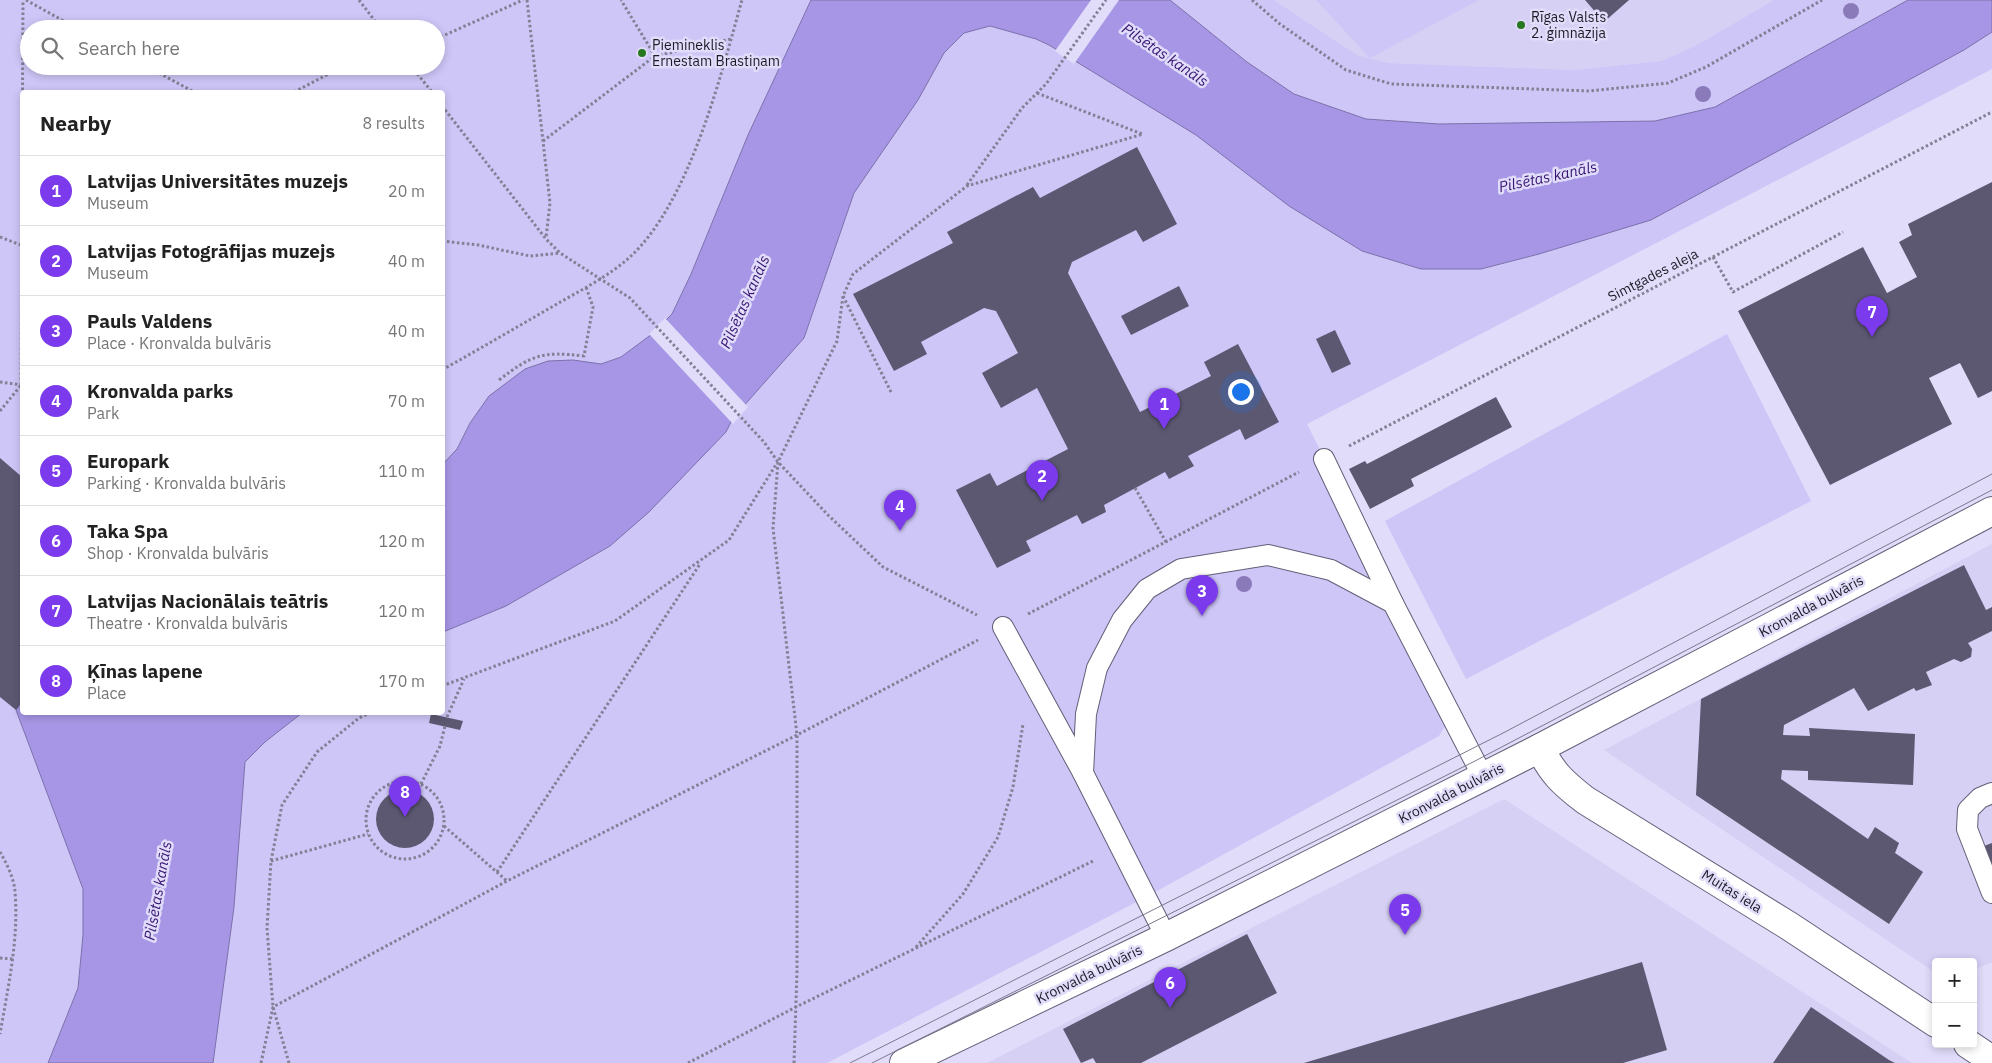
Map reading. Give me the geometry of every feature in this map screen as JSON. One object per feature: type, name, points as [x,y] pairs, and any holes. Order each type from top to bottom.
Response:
[{"type":"street","name":"Kronvalda bulvāris","points":[[904,1063],[1166,937],[1483,777],[1992,511]]},
{"type":"street","name":"Muitas iela","points":[[1540,748],[1550,768],[1562,782],[1585,800],[1789,926],[1932,1020]]},
{"type":"lane","points":[[1324,459],[1393,603],[1483,777]]},
{"type":"lane","points":[[1082,773],[1086,714],[1097,668],[1122,620],[1147,589],[1181,569],[1268,555],[1331,570],[1393,603]]},
{"type":"lane","points":[[1003,627],[1121,847],[1166,937]]},
{"type":"lane","points":[[1992,793],[1980,798],[1968,810],[1966,829],[1992,893]]},
{"type":"path","points":[[24,20],[24,0],[61,20]]},
{"type":"path","points":[[359,0],[374,20]]},
{"type":"path","points":[[445,35],[525,0],[550,203],[546,239]]},
{"type":"path","points":[[621,0],[655,56]]},
{"type":"path","points":[[445,368],[586,287],[629,258],[656,228],[689,164],[717,89],[742,0]]},
{"type":"path","points":[[445,685],[615,621],[729,540],[778,462],[837,341],[843,296],[853,274],[966,186],[1022,108],[1046,84],[1106,0]]},
{"type":"path","points":[[1252,0],[1280,24],[1346,70],[1391,84],[1590,91],[1668,83],[1706,67],[1822,0]]},
{"type":"path","points":[[542,141],[655,56],[731,39]]},
{"type":"path","points":[[23,75],[23,90]]},
{"type":"path","points":[[163,75],[190,90]]},
{"type":"path","points":[[298,90],[327,75]]},
{"type":"path","points":[[418,75],[430,90]]},
{"type":"path","points":[[966,186],[1143,134],[1037,94]]},
{"type":"path","points":[[445,110],[546,239],[560,253],[630,298],[764,442],[778,462],[828,515],[883,567],[964,610],[1003,627]]},
{"type":"path","name":"Simtgades aleja","points":[[274,1008],[507,881],[798,735],[1166,541],[1992,112]]},
{"type":"path","points":[[1713,257],[1733,292],[1843,232]]},
{"type":"path","points":[[0,237],[20,245]]},
{"type":"path","points":[[445,241],[478,245],[530,256],[560,253]]},
{"type":"path","points":[[498,380],[521,363],[546,354],[584,356],[593,307],[586,287]]},
{"type":"path","points":[[843,296],[891,392]]},
{"type":"path","points":[[0,382],[20,384]]},
{"type":"path","points":[[0,411],[20,386]]},
{"type":"path","points":[[778,462],[773,528],[798,735],[794,1063]]},
{"type":"path","points":[[1135,488],[1166,541]]},
{"type":"path","points":[[497,872],[702,561]]},
{"type":"path","points":[[447,718],[464,678]]},
{"type":"path","points":[[289,1063],[274,1008],[267,928],[271,861],[282,805],[317,752],[359,718],[366,715]]},
{"type":"path","points":[[914,949],[963,894],[998,837],[1013,787],[1024,716]]},
{"type":"path","points":[[421,784],[440,746],[445,726]]},
{"type":"path","points":[[408,781],[421,784],[432,791],[440,801],[444,826],[440,838],[433,848],[422,856],[410,859],[397,859],[385,854],[375,846],[368,834],[367,808],[383,788],[395,782],[408,781]]},
{"type":"path","points":[[444,826],[507,881]]},
{"type":"path","points":[[271,861],[368,834]]},
{"type":"path","points":[[688,1063],[796,1007],[1121,847]]},
{"type":"path","points":[[0,852],[7,864],[15,890],[13,960],[0,1034]]},
{"type":"path","points":[[0,958],[13,960]]},
{"type":"path","points":[[261,1063],[274,1008]]},
{"type":"shaded area","points":[[0,0],[1274,0],[1357,55],[1389,63],[1574,70],[1661,61],[1695,46],[1774,0],[1992,0],[1992,69],[1307,424],[1452,715],[1439,736],[1146,897],[827,1063],[0,1063]]},
{"type":"shaded area","name":"Rīgas Valsts 2. ģimnāzija","points":[[1274,0],[1774,0],[1695,46],[1661,61],[1574,70],[1389,63],[1357,55]]},
{"type":"shaded area","points":[[1316,0],[1479,0],[1370,58]]},
{"type":"shaded area","points":[[1727,334],[1811,501],[1466,679],[1385,521]]},
{"type":"shaded area","points":[[1992,544],[1992,962],[1977,968],[1977,958],[1932,958],[1932,970],[1604,750]]},
{"type":"shaded area","points":[[1504,799],[1912,1063],[987,1063]]},
{"type":"water","name":"Pilsētas kanāls","points":[[811,0],[1170,0],[1247,62],[1294,94],[1366,119],[1439,124],[1655,121],[1715,107],[1908,0],[1992,0],[1992,32],[1964,50],[1651,220],[1539,254],[1481,269],[1421,269],[1362,251],[1289,206],[1196,135],[1049,45],[1036,39],[990,26],[964,33],[944,53],[918,100],[854,193],[804,338],[733,418],[726,432],[649,512],[610,546],[506,606],[445,631],[445,462],[457,449],[470,423],[489,396],[525,369],[548,361],[573,360],[601,364],[621,357],[652,334],[672,314],[691,274],[748,135]]},
{"type":"water","name":"Pilsētas kanāls","points":[[20,705],[20,715],[299,715],[265,742],[245,762],[234,907],[213,1063],[48,1063],[78,988],[83,935],[83,889],[16,710]]},
{"type":"pier","points":[[1091,0],[1119,0],[1074,64],[1055,51]]},
{"type":"pier","points":[[665,318],[748,407],[733,424],[649,334]]},
{"type":"building","points":[[1585,0],[1629,0],[1604,22]]},
{"type":"building","points":[[1137,147],[1177,224],[1143,242],[1136,230],[1072,262],[1068,273],[1140,412],[1211,376],[1204,362],[1238,344],[1279,422],[1245,440],[1240,429],[1188,456],[1194,466],[1169,479],[1165,472],[1104,505],[1106,512],[1082,524],[1077,515],[1026,541],[1031,551],[997,568],[956,490],[990,473],[997,486],[1068,449],[1037,388],[1001,408],[982,373],[1018,353],[996,311],[984,308],[921,342],[927,354],[894,371],[853,294],[953,243],[947,232],[1033,187],[1040,198]]},
{"type":"building","points":[[1992,182],[1992,391],[1978,398],[1960,363],[1929,378],[1952,424],[1830,485],[1738,311],[1863,247],[1887,293],[1917,277],[1899,242],[1912,235],[1908,224]]},
{"type":"building","points":[[1179,286],[1189,306],[1131,335],[1121,316]]},
{"type":"building","points":[[1335,330],[1351,364],[1332,373],[1316,339]]},
{"type":"building","points":[[1496,397],[1512,427],[1411,479],[1414,486],[1370,509],[1349,469],[1365,461],[1367,464]]},
{"type":"building","points":[[0,458],[20,475],[20,705],[16,710],[0,697]]},
{"type":"building","points":[[1964,565],[1986,610],[1992,607],[1992,631],[1968,643],[1972,649],[1971,657],[1961,662],[1954,659],[1926,672],[1932,685],[1916,691],[1914,688],[1868,711],[1854,688],[1784,725],[1783,735],[1810,736],[1809,728],[1915,734],[1913,785],[1808,780],[1808,771],[1782,770],[1781,779],[1868,839],[1875,827],[1899,843],[1895,853],[1923,872],[1889,924],[1696,795],[1701,699]]},
{"type":"building","points":[[431,715],[463,721],[460,730],[429,723]]},
{"type":"building","points":[[399,790],[411,790],[426,798],[434,813],[434,825],[426,840],[411,848],[399,848],[384,840],[376,825],[376,813],[384,798]]},
{"type":"building","points":[[1992,843],[1992,886],[1976,849]]},
{"type":"building","points":[[1247,934],[1277,993],[1141,1063],[1096,1063],[1093,1058],[1081,1063],[1063,1029]]},
{"type":"building","points":[[1642,962],[1667,1050],[1623,1063],[1304,1063]]},
{"type":"building","points":[[1811,1007],[1889,1060],[1895,1063],[1773,1063]]},
{"type":"tram line","points":[[850,1063],[1505,732],[1992,474]]},
{"type":"tram line","points":[[872,1063],[1475,761],[1992,490]]},
{"type":"place","name":"Rīgas Valsts 2. ģimnāzija","points":[[1521,25]]},
{"type":"place","name":"Piemineklis Ernestam Brastiņam","points":[[642,53]]},
{"type":"place","name":"Latvijas Nacionālais teātris","points":[[1872,337]]},
{"type":"place","name":"Latvijas Universitātes muzejs","points":[[1164,429]]},
{"type":"place","name":"Latvijas Fotogrāfijas muzejs","points":[[1042,501]]},
{"type":"place","name":"Kronvalda parks","points":[[900,531]]},
{"type":"place","name":"Pauls Valdens","points":[[1202,616]]},
{"type":"place","name":"Ķīnas lapene","points":[[405,817]]},
{"type":"place","name":"Europark","points":[[1405,935]]},
{"type":"place","name":"Taka Spa","points":[[1170,1008]]}]
